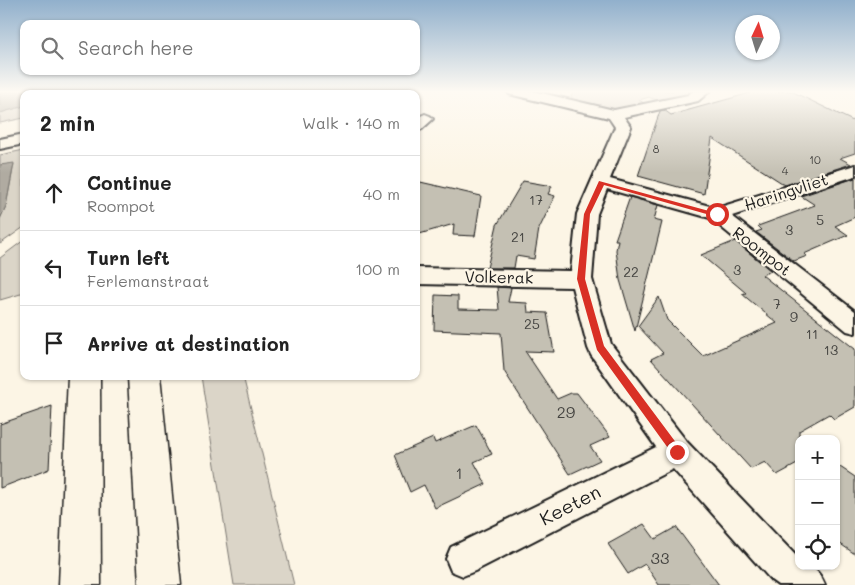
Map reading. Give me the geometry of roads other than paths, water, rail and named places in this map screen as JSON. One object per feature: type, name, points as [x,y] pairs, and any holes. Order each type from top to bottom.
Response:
[{"type":"main road","points":[[80,585],[84,380]]},
{"type":"main road","points":[[144,380],[160,585]]},
{"type":"street","points":[[617,118],[624,127],[587,214],[581,279],[600,348],[677,452],[783,568],[808,585]]},
{"type":"street","points":[[0,130],[20,127]]},
{"type":"street","points":[[0,144],[20,140]]},
{"type":"street","name":"Haringvliet","points":[[717,214],[855,170]]},
{"type":"street","name":"Roompot","points":[[602,182],[717,214],[855,324]]},
{"type":"street","name":"Volkerak","points":[[420,276],[581,279]]},
{"type":"street","name":"Keeten","points":[[463,559],[677,452]]}]
